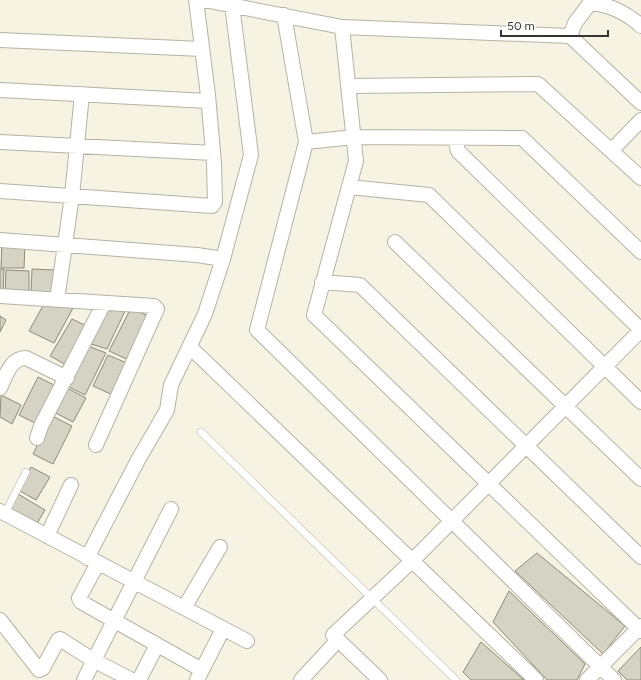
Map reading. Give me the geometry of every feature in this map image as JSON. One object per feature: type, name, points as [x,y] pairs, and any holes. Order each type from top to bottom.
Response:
[{"type":"street","points":[[0,191],[212,206],[215,202],[213,153],[196,0]]},
{"type":"street","points":[[204,0],[342,27],[570,36],[641,103]]},
{"type":"street","points":[[570,36],[575,23],[590,3],[603,4],[633,18],[641,26]]},
{"type":"street","points":[[223,629],[200,675],[157,645],[80,600],[92,561],[138,460],[167,410],[171,385],[205,314],[223,259],[251,155],[232,5]]},
{"type":"street","points":[[284,15],[306,142],[257,330],[451,522],[614,680]]},
{"type":"street","points":[[342,27],[356,161],[314,315],[640,628],[588,680]]},
{"type":"street","points":[[0,40],[202,49]]},
{"type":"street","points":[[348,86],[538,84],[641,178]]},
{"type":"street","points":[[0,90],[208,101]]},
{"type":"street","points":[[57,300],[72,196],[82,94]]},
{"type":"street","points":[[612,150],[641,120]]},
{"type":"street","points":[[306,142],[354,137],[522,138],[641,252]]},
{"type":"street","points":[[380,680],[333,635],[412,561],[641,330],[458,151],[455,138]]},
{"type":"street","points":[[0,142],[213,153]]},
{"type":"street","points":[[349,187],[429,195],[641,402]]},
{"type":"street","points":[[0,240],[197,254],[223,259]]},
{"type":"street","points":[[395,242],[641,479]]},
{"type":"street","points":[[322,282],[360,285],[641,557]]},
{"type":"street","points":[[0,296],[154,306],[157,309],[96,445]]},
{"type":"street","points":[[37,438],[41,426],[67,378],[104,303]]},
{"type":"street","points":[[190,347],[536,680]]},
{"type":"street","points":[[0,388],[13,361],[19,358],[26,358],[67,378]]},
{"type":"street","points":[[48,536],[71,485]]},
{"type":"street","points":[[84,680],[171,509]]},
{"type":"street","points":[[2,512],[92,561],[247,641]]},
{"type":"street","points":[[184,608],[220,547]]},
{"type":"street","points":[[0,620],[39,670],[43,668],[58,640],[60,640],[93,660],[132,680]]},
{"type":"street","points":[[301,680],[338,640]]},
{"type":"street","points":[[139,680],[157,645]]},
{"type":"lane","points":[[201,432],[456,680]]},
{"type":"lane","points":[[2,512],[26,472]]},
{"type":"building","points":[[2,243],[25,244],[24,268],[1,268]]},
{"type":"building","points":[[0,269],[4,269],[3,293],[0,293]]},
{"type":"building","points":[[32,269],[55,270],[54,294],[31,293]]},
{"type":"building","points":[[6,270],[29,271],[29,295],[5,294]]},
{"type":"building","points":[[45,302],[73,308],[54,343],[29,331]]},
{"type":"building","points":[[107,306],[126,309],[107,349],[88,343]]},
{"type":"building","points":[[131,308],[150,317],[131,361],[109,351]]},
{"type":"building","points":[[0,316],[6,320],[0,332]]},
{"type":"building","points":[[72,319],[89,327],[70,367],[50,356]]},
{"type":"building","points":[[86,345],[106,353],[85,395],[67,386]]},
{"type":"building","points":[[108,355],[129,364],[115,396],[93,386]]},
{"type":"building","points":[[38,377],[60,388],[41,426],[19,415]]},
{"type":"building","points":[[65,387],[86,398],[73,422],[52,411]]},
{"type":"building","points":[[1,395],[21,405],[12,424],[0,417]]},
{"type":"building","points":[[52,416],[72,426],[53,464],[33,454]]},
{"type":"building","points":[[31,467],[50,477],[36,500],[18,490]]},
{"type":"building","points":[[18,494],[45,510],[36,525],[9,509]]},
{"type":"building","points":[[537,553],[625,626],[603,654],[515,571]]},
{"type":"building","points":[[509,591],[585,664],[577,680],[547,680],[493,622]]},
{"type":"building","points":[[481,642],[524,680],[471,680],[463,672]]},
{"type":"building","points":[[641,647],[641,680],[627,680],[618,671]]}]
